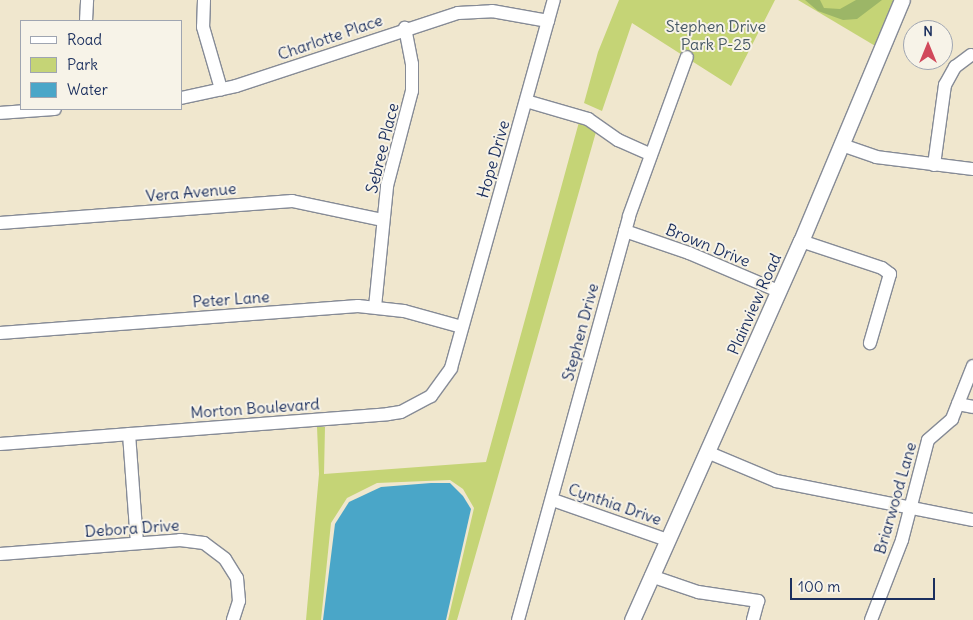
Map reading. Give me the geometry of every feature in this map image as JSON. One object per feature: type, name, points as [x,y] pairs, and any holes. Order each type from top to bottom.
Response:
[{"type":"main road","name":"Plainview Road","points":[[632,620],[842,145],[902,0]]},
{"type":"street","points":[[86,20],[87,0]]},
{"type":"street","points":[[204,0],[203,27],[221,89]]},
{"type":"street","name":"Hope Drive","points":[[462,327],[554,0]]},
{"type":"street","name":"Charlotte Place","points":[[182,98],[221,89],[405,28],[474,11],[510,13],[548,21]]},
{"type":"street","name":"Sebree Place","points":[[376,307],[382,220],[387,186],[412,91],[412,64],[405,28]]},
{"type":"street","points":[[934,165],[945,85],[955,67],[971,55]]},
{"type":"street","name":"Stephen Drive","points":[[518,620],[553,500],[625,231],[687,57]]},
{"type":"street","points":[[526,101],[588,119],[618,140],[651,155]]},
{"type":"street","points":[[0,113],[41,110]]},
{"type":"street","points":[[842,145],[876,157],[973,169]]},
{"type":"street","name":"Vera Avenue","points":[[0,223],[292,201],[382,220]]},
{"type":"street","name":"Brown Drive","points":[[625,231],[689,253],[778,291]]},
{"type":"street","points":[[800,241],[882,268],[890,274],[870,343]]},
{"type":"street","name":"Peter Lane","points":[[0,333],[376,307],[462,327]]},
{"type":"street","name":"Morton Boulevard","points":[[0,444],[401,412],[421,403],[442,382],[451,368],[462,327]]},
{"type":"street","name":"Briarwood Lane","points":[[871,620],[902,540],[928,440],[952,419],[973,366]]},
{"type":"street","points":[[958,404],[973,407]]},
{"type":"street","points":[[129,434],[137,544]]},
{"type":"street","points":[[706,452],[776,481],[973,520]]},
{"type":"street","name":"Cynthia Drive","points":[[553,500],[667,540]]},
{"type":"street","name":"Debora Drive","points":[[0,554],[192,541],[215,550],[225,559],[237,578],[239,601],[233,620]]},
{"type":"street","points":[[651,576],[698,592],[758,601],[753,620]]},
{"type":"green space","name":"Stephen Drive Park P-25","points":[[619,0],[775,0],[731,86],[632,23],[602,111],[584,103],[598,52]]},
{"type":"green space","points":[[798,0],[897,0],[877,47]]},
{"type":"green space","points":[[805,0],[820,0],[824,8],[840,9],[856,0],[882,0],[857,19],[843,20],[818,11]]},
{"type":"green space","points":[[579,122],[596,132],[457,620],[448,620],[474,508],[463,489],[450,480],[377,483],[347,498],[331,523],[321,620],[306,620],[319,474],[317,427],[325,427],[324,474],[486,462]]},
{"type":"water","points":[[450,483],[463,496],[471,509],[446,620],[323,620],[335,524],[349,502],[381,487]]}]
